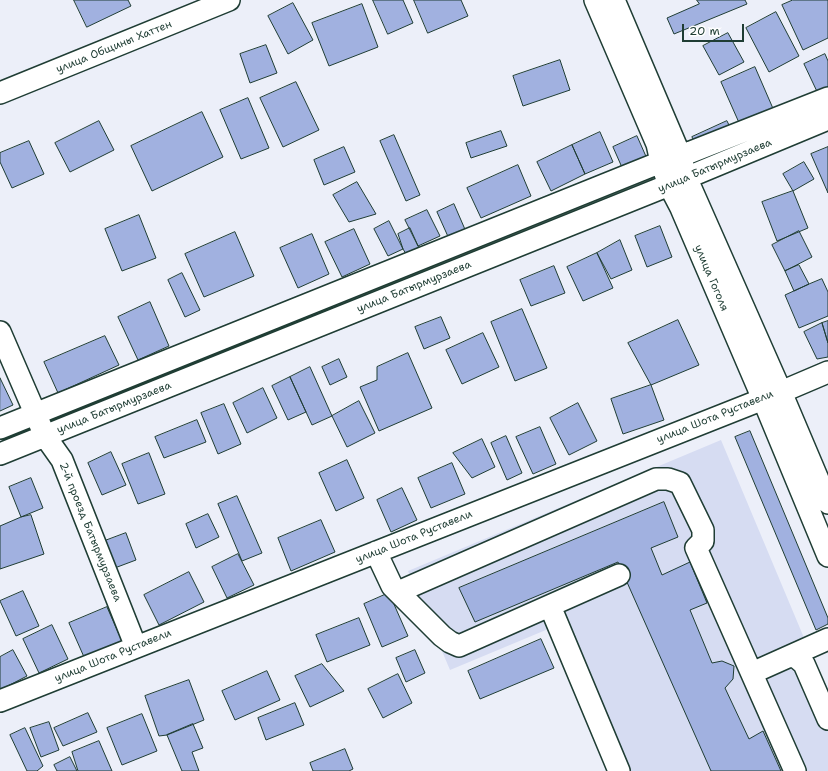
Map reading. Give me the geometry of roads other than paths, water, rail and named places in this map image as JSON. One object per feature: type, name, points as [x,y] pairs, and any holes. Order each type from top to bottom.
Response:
[{"type":"street","name":"улица Общины Хаттен","points":[[0,93],[229,0]]},
{"type":"street","name":"улица Гоголя","points":[[595,0],[657,144],[671,158]]},
{"type":"street","name":"улица Гоголя","points":[[614,0],[671,158],[678,181],[682,208],[772,395],[828,503]]},
{"type":"street","name":"улица Батырмурзаева","points":[[0,428],[671,158],[828,98]]},
{"type":"street","name":"улица Батырмурзаева","points":[[0,454],[678,181],[828,119]]},
{"type":"street","name":"2-й проезд Батырмурзаева","points":[[0,332],[44,436],[62,460],[136,647]]},
{"type":"street","name":"улица Шота Руставели","points":[[0,701],[828,372]]},
{"type":"street","name":"улица Гоголя","points":[[772,395],[828,556]]},
{"type":"street","points":[[398,592],[656,479],[668,479],[680,483],[703,530],[703,541],[696,548],[795,771]]},
{"type":"street","points":[[376,552],[392,586],[442,636],[459,646],[619,575]]},
{"type":"street","points":[[550,606],[619,771]]},
{"type":"street","points":[[752,673],[828,639]]},
{"type":"street","points":[[790,656],[797,658],[804,664],[828,719]]}]
